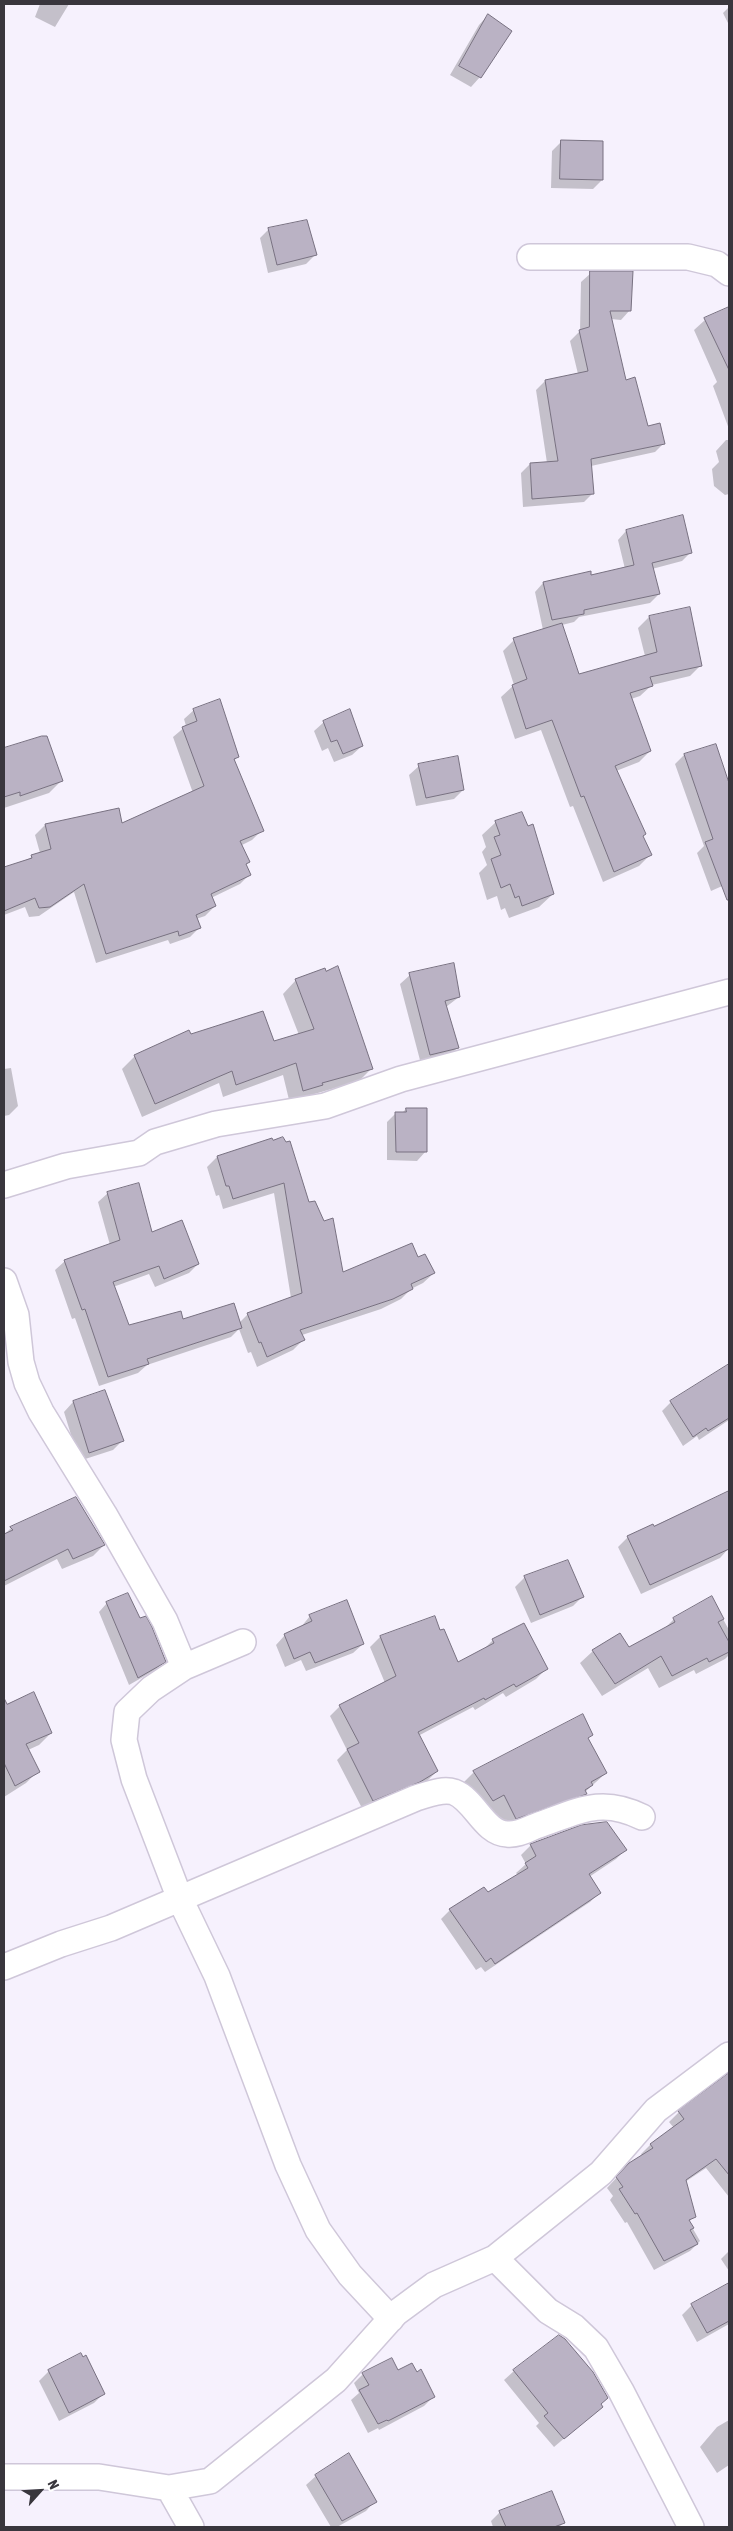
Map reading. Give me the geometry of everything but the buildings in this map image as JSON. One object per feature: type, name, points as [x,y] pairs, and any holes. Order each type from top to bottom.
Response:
[{"type":"street","points":[[530,257],[688,257],[717,264],[729,273]]},
{"type":"street","points":[[4,1185],[66,1166],[139,1153],[155,1142],[216,1124],[325,1106],[401,1078],[729,992]]},
{"type":"street","points":[[4,1281],[16,1314],[21,1362],[27,1383],[41,1412],[104,1514],[165,1621],[184,1667]]},
{"type":"street","points":[[243,1642],[184,1667],[151,1689],[127,1712],[124,1740],[134,1779],[180,1899],[217,1976],[288,2165],[318,2230],[350,2274],[391,2319]]},
{"type":"street","points":[[4,1967],[61,1944],[111,1928],[416,1798],[440,1791],[454,1792],[468,1802],[491,1827],[502,1834],[517,1835],[571,1814],[602,1805],[625,1808],[642,1817]]},
{"type":"street","points":[[4,2477],[99,2477],[169,2488],[210,2481],[336,2380],[391,2319],[434,2285],[495,2258],[601,2173],[656,2110],[729,2055]]},
{"type":"street","points":[[495,2258],[548,2312],[574,2327],[596,2348],[621,2391],[691,2527]]},
{"type":"street","points":[[169,2488],[191,2527]]}]
